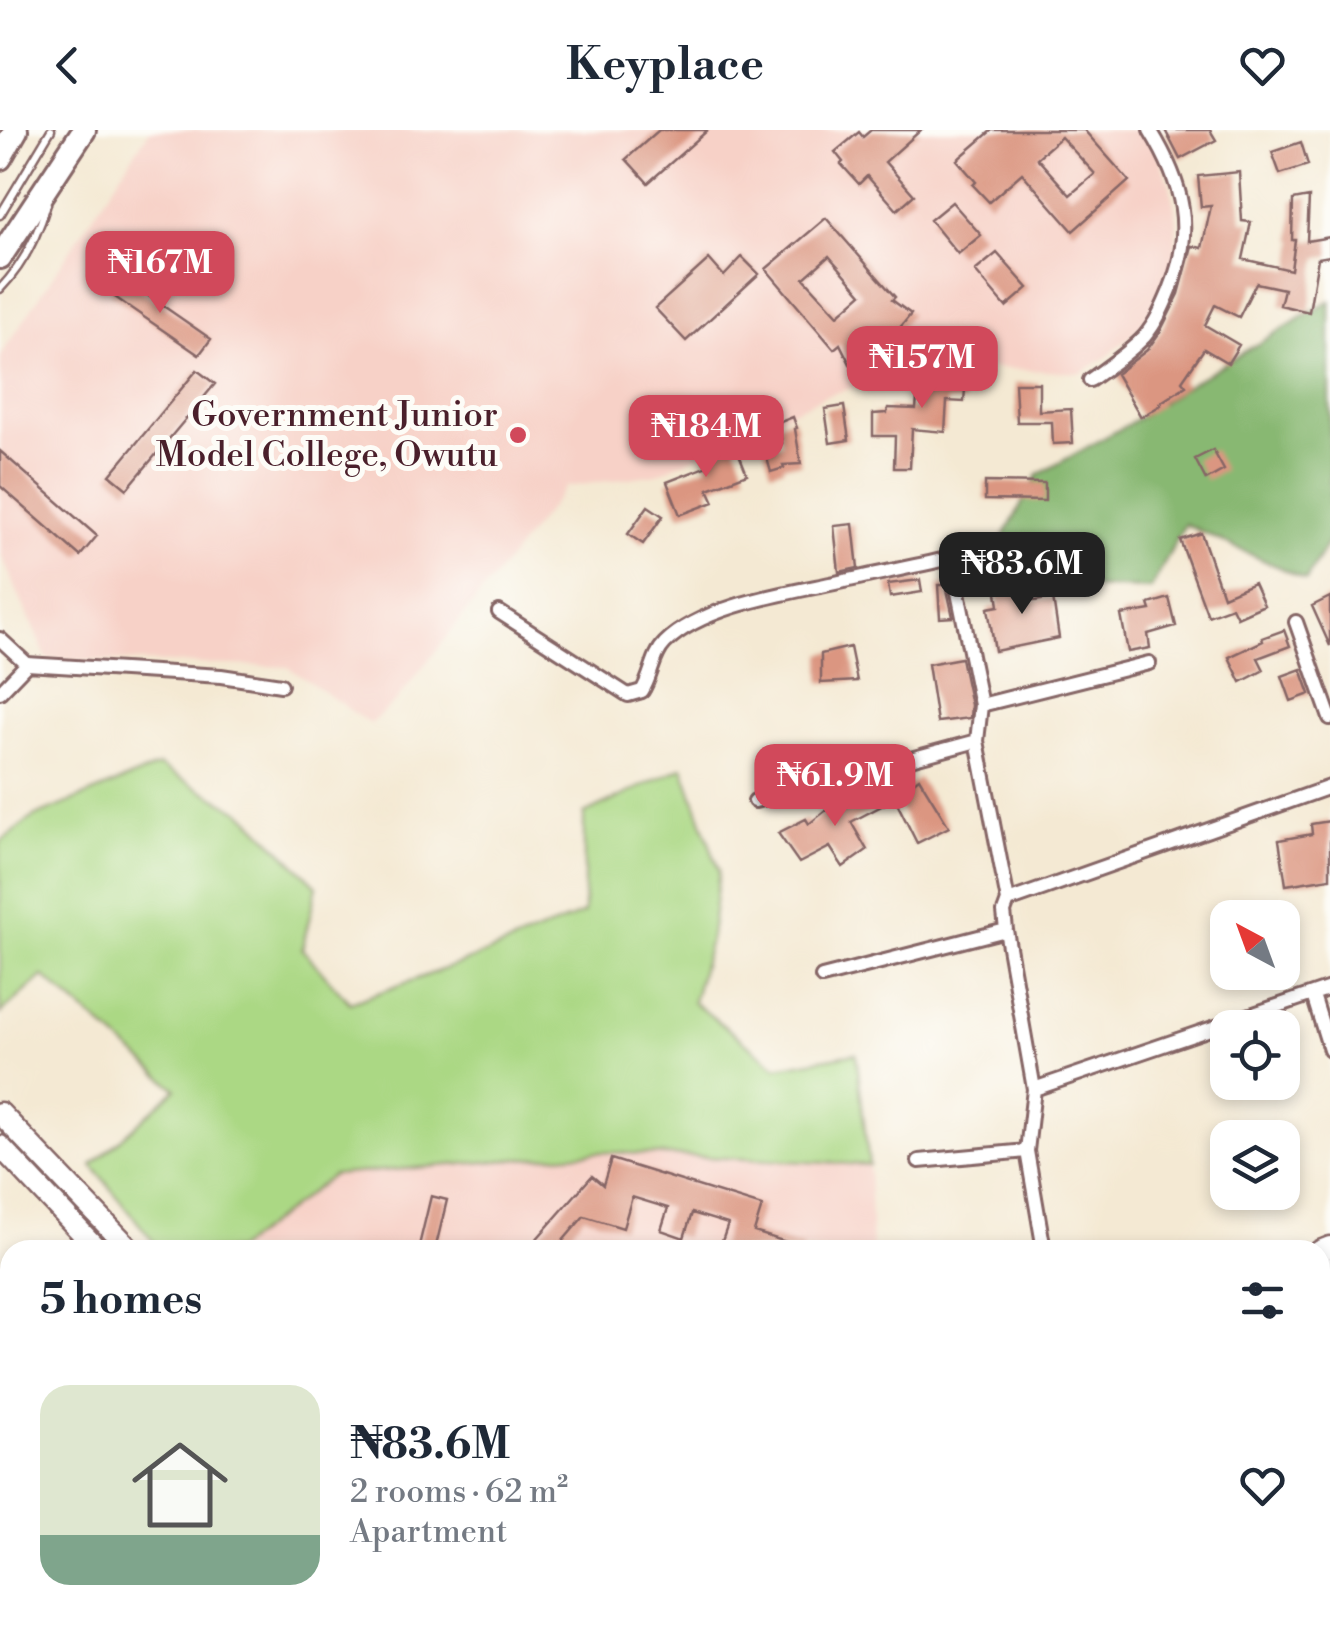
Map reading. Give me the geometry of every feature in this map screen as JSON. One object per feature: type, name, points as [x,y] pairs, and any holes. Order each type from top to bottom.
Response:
[{"type":"highway","points":[[0,158],[16,130]]},
{"type":"highway","points":[[0,258],[84,130]]},
{"type":"main road","points":[[0,1113],[122,1240]]},
{"type":"main road","points":[[0,1146],[89,1240]]},
{"type":"street","points":[[1090,380],[1130,351],[1153,325],[1182,253],[1183,207],[1170,166],[1150,130]]},
{"type":"street","points":[[499,612],[628,694],[642,691],[657,652],[668,640],[712,615],[747,602],[952,558],[981,705],[977,741],[1008,901],[1004,912],[1006,930],[1034,1089],[1028,1151],[1042,1240]]},
{"type":"street","points":[[1296,622],[1330,718]]},
{"type":"street","points":[[0,638],[27,664],[221,676],[282,684]]},
{"type":"street","points":[[981,705],[1149,663]]},
{"type":"street","points":[[0,692],[27,664]]},
{"type":"street","points":[[755,801],[977,741]]},
{"type":"street","points":[[1008,901],[1330,787]]},
{"type":"street","points":[[822,977],[1006,930]]},
{"type":"street","points":[[1034,1089],[1330,988]]},
{"type":"street","points":[[1313,994],[1330,1050]]},
{"type":"street","points":[[919,1161],[1028,1151]]},
{"type":"lane","points":[[0,215],[51,130]]},
{"type":"lane","points":[[0,289],[38,234],[56,172]]},
{"type":"shaded area","name":"Government Junior Model College, Owutu","points":[[150,130],[1141,130],[1156,150],[1170,185],[1177,220],[1175,256],[1162,291],[1140,327],[1108,356],[1080,373],[930,364],[825,396],[657,474],[566,487],[396,701],[370,724],[288,667],[47,659],[0,553],[0,356]]},
{"type":"shaded area","points":[[603,1152],[869,1165],[872,1240],[249,1240],[333,1175]]},
{"type":"green space","points":[[1330,301],[1330,539],[1306,580],[1185,524],[1151,589],[1078,587],[1003,538],[1038,475]]},
{"type":"green space","points":[[159,766],[243,813],[317,886],[302,949],[350,1003],[584,913],[584,814],[683,767],[719,871],[711,936],[693,1002],[777,1067],[856,1053],[869,1165],[603,1152],[333,1175],[249,1240],[152,1240],[92,1165],[176,1089],[43,976],[0,1014],[0,842],[33,817]]},
{"type":"building","points":[[659,130],[708,130],[648,183],[626,159]]},
{"type":"building","points":[[871,130],[921,130],[885,162],[914,195],[897,210],[867,176],[859,184],[835,152],[859,132],[863,137]]},
{"type":"building","points":[[992,130],[1084,130],[1129,181],[1073,231],[1022,173],[989,202],[957,160]],"holes":[[[1061,137],[1095,174],[1070,195],[1037,158]]]},
{"type":"building","points":[[1165,130],[1210,130],[1216,140],[1180,159]]},
{"type":"building","points":[[1301,142],[1308,165],[1280,174],[1272,152]]},
{"type":"building","points":[[1239,172],[1242,221],[1251,222],[1243,259],[1291,270],[1295,240],[1293,200],[1309,197],[1307,241],[1330,237],[1330,256],[1318,258],[1309,312],[1280,305],[1284,289],[1256,283],[1239,317],[1215,305],[1205,325],[1239,345],[1228,363],[1204,349],[1182,381],[1186,386],[1141,417],[1116,374],[1147,350],[1160,332],[1179,294],[1192,246],[1202,248],[1211,206],[1201,207],[1198,176]]},
{"type":"building","points":[[952,202],[981,235],[958,254],[930,220]]},
{"type":"building","points":[[826,218],[895,297],[892,300],[911,314],[891,339],[850,364],[840,344],[834,349],[766,269]],"holes":[[[829,256],[862,294],[838,315],[804,278]]]},
{"type":"building","points":[[997,253],[1028,288],[1006,307],[975,271]]},
{"type":"building","points":[[742,257],[759,274],[686,341],[655,308],[709,259],[724,276]]},
{"type":"building","points":[[120,276],[211,339],[199,355],[109,293]]},
{"type":"building","points":[[920,366],[950,368],[949,377],[973,378],[972,389],[965,389],[964,402],[947,401],[945,432],[912,429],[910,468],[894,468],[895,436],[873,436],[873,414],[887,413],[888,408],[916,409]]},
{"type":"building","points":[[197,370],[215,384],[127,489],[110,475]]},
{"type":"building","points":[[1015,383],[1039,383],[1039,411],[1071,409],[1073,443],[1053,444],[1052,422],[1017,422]]},
{"type":"building","points":[[844,406],[849,440],[830,443],[825,409]]},
{"type":"building","points":[[793,417],[801,464],[783,465],[784,468],[771,472],[764,448],[782,443],[778,423]]},
{"type":"building","points":[[735,444],[747,474],[708,489],[714,502],[680,515],[667,482],[708,466],[705,456]]},
{"type":"building","points":[[1213,450],[1224,470],[1206,480],[1195,459]]},
{"type":"building","points":[[0,451],[97,536],[80,556],[0,486]]},
{"type":"building","points":[[985,482],[1045,483],[1045,501],[985,500]]},
{"type":"building","points":[[648,506],[663,516],[643,544],[628,534]]},
{"type":"building","points":[[853,524],[858,568],[839,572],[834,526]]},
{"type":"building","points":[[1201,533],[1223,596],[1254,583],[1264,605],[1237,617],[1232,607],[1208,616],[1180,540]]},
{"type":"building","points":[[920,580],[922,592],[890,597],[888,584]]},
{"type":"building","points":[[1031,580],[1034,601],[1053,598],[1059,638],[995,651],[988,608],[999,606],[996,585]]},
{"type":"building","points":[[938,585],[946,585],[953,617],[940,618]]},
{"type":"building","points":[[1330,597],[1330,646],[1312,606]]},
{"type":"building","points":[[1169,598],[1176,626],[1148,634],[1150,648],[1128,652],[1121,615],[1151,610],[1149,604]]},
{"type":"building","points":[[1284,630],[1290,646],[1258,658],[1264,670],[1241,682],[1229,657]]},
{"type":"building","points":[[850,647],[857,681],[821,683],[821,654]]},
{"type":"building","points":[[961,658],[970,718],[937,722],[928,664]]},
{"type":"building","points":[[1301,669],[1310,694],[1291,701],[1282,676]]},
{"type":"building","points":[[919,778],[949,827],[917,843],[894,797]]},
{"type":"building","points":[[884,784],[893,800],[851,822],[867,850],[843,867],[830,847],[799,863],[778,833],[806,819],[809,824],[839,800],[841,804]]},
{"type":"building","points":[[1330,821],[1330,878],[1286,885],[1279,840],[1312,834],[1311,824]]},
{"type":"building","points":[[611,1159],[762,1206],[754,1232],[780,1240],[722,1240],[728,1224],[692,1213],[684,1238],[661,1230],[668,1208],[632,1197],[623,1228],[584,1216],[564,1240],[536,1240],[592,1176],[603,1185]]},
{"type":"building","points":[[431,1196],[447,1200],[437,1240],[420,1240]]},
{"type":"place","name":"Government Junior Model College, Owutu","points":[[518,435]]}]
